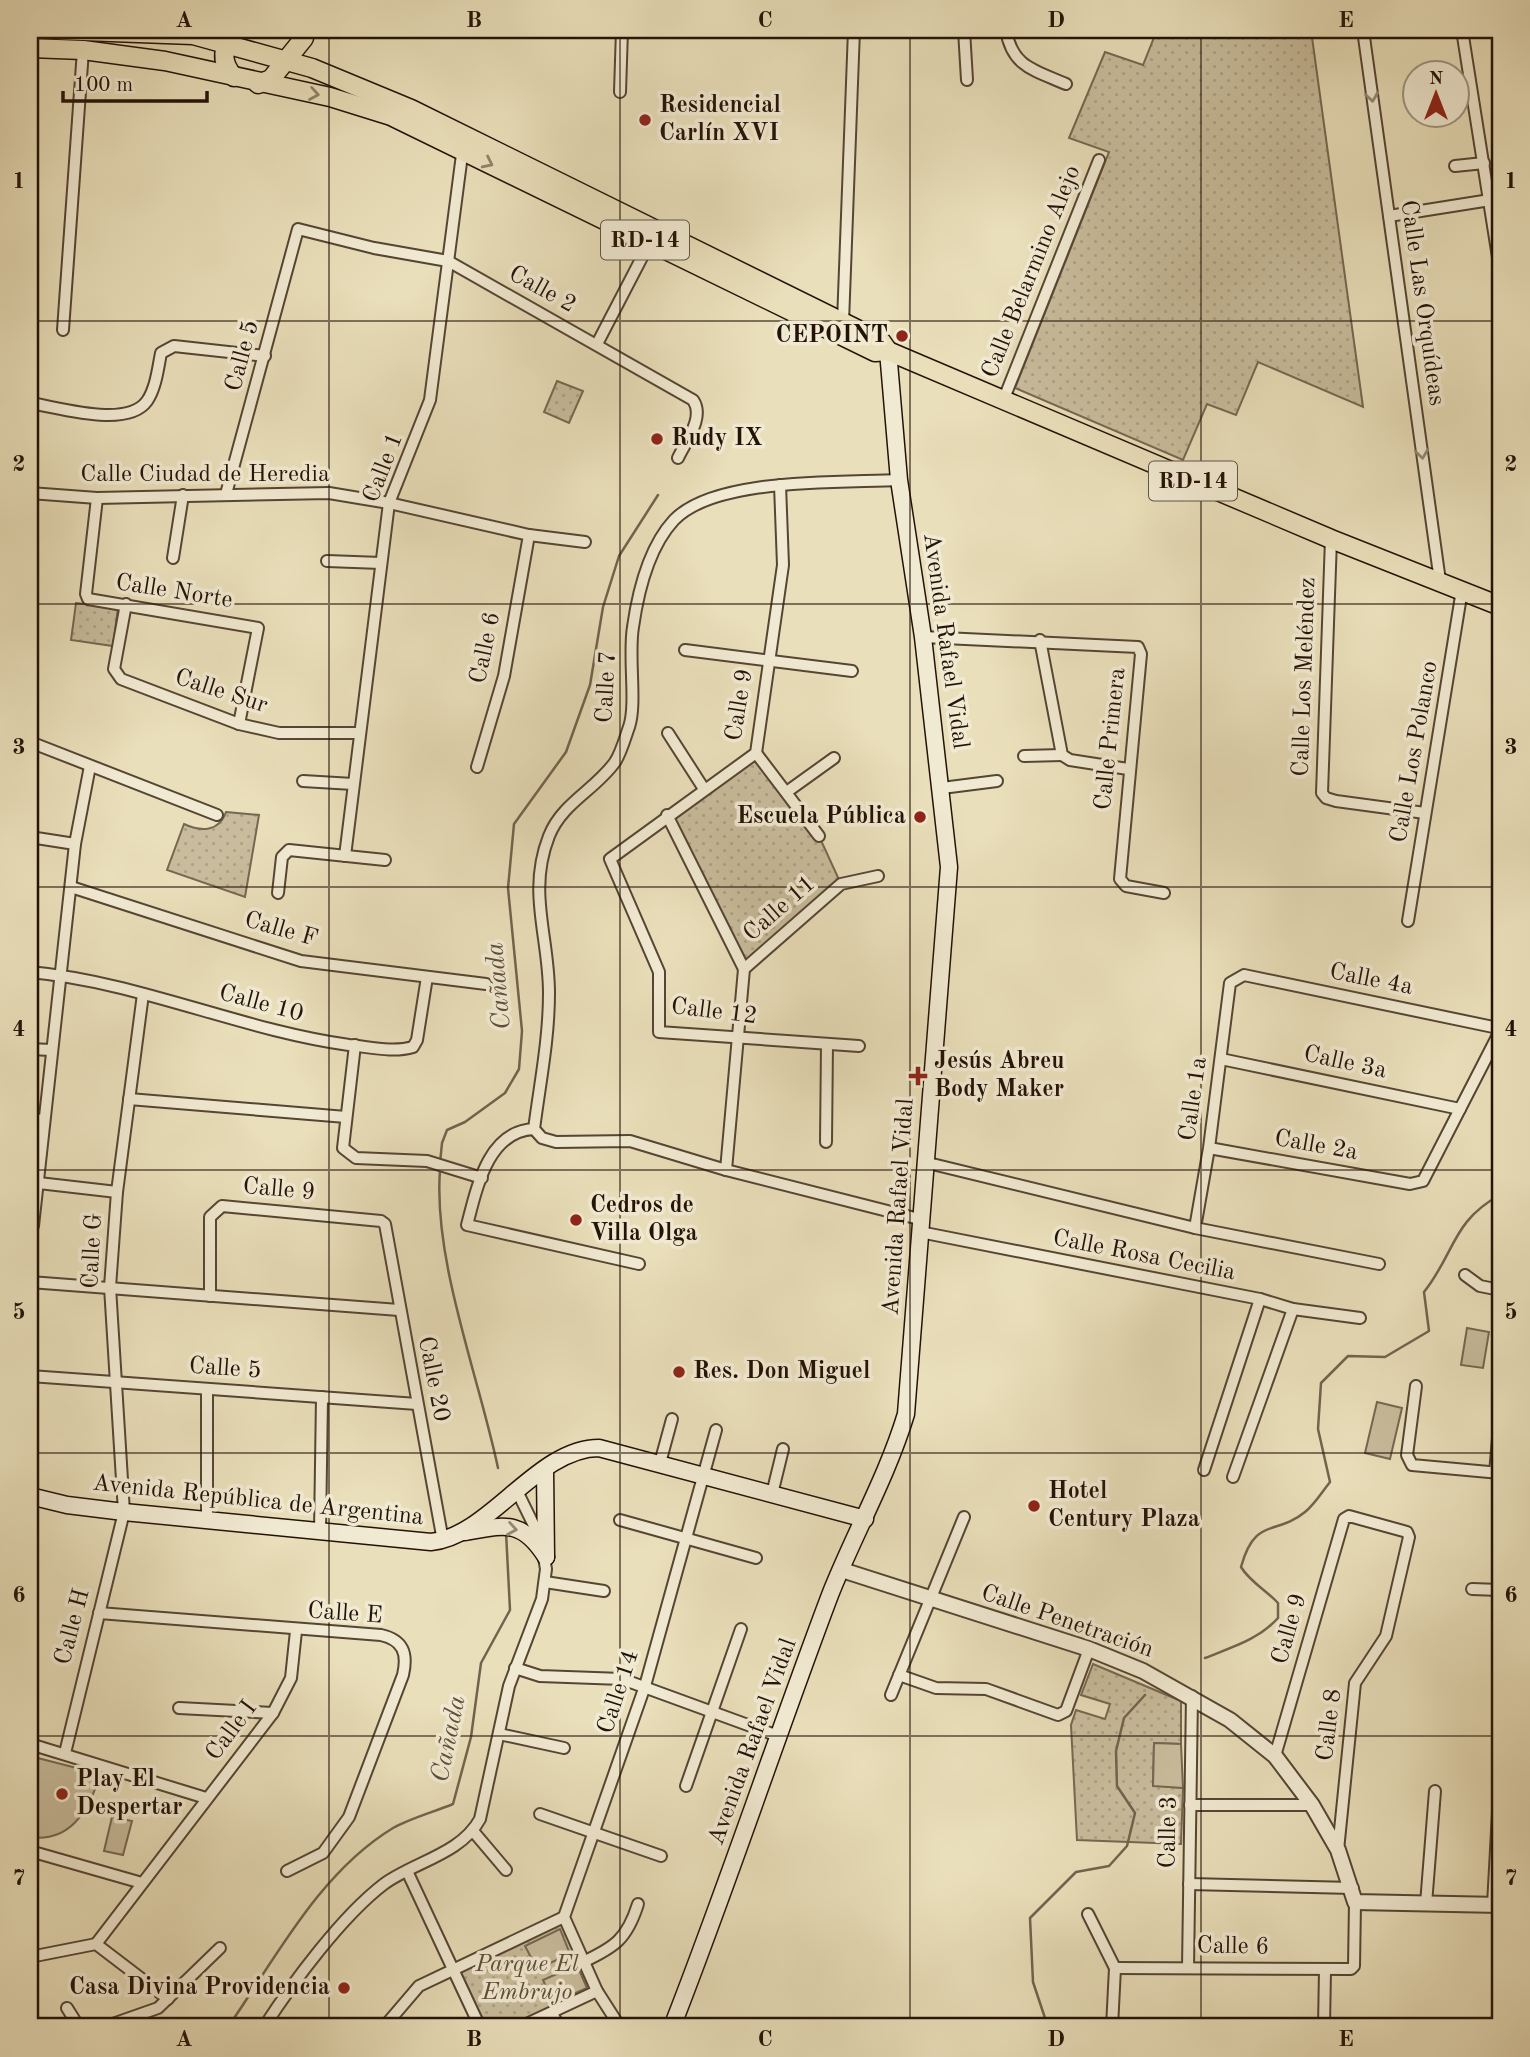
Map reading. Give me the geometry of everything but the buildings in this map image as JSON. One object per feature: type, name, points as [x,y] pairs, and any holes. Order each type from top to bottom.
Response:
[{"type":"main road","name":"RD-14","points":[[56,30],[192,36],[231,35],[312,68],[408,115],[875,352],[888,351],[1331,539],[1500,606]]},
{"type":"main road","points":[[258,84],[271,79],[308,34]]},
{"type":"main road","points":[[308,34],[304,55],[312,68]]},
{"type":"main road","points":[[231,35],[224,63],[234,77]]},
{"type":"main road","name":"RD-14","points":[[30,48],[83,50],[165,61],[258,84],[408,115]]},
{"type":"main road","name":"RD-14","points":[[652,237],[843,322],[881,341],[888,351]]},
{"type":"main road","name":"Avenida Rafael Vidal","points":[[672,2027],[710,1931],[778,1736],[842,1570],[894,1453],[906,1414],[949,867],[923,636],[899,480],[888,351]]},
{"type":"main road","name":"Avenida República de Argentina","points":[[30,1496],[67,1505],[124,1512],[415,1542],[443,1541],[465,1532],[574,1451],[599,1448],[865,1519]]},
{"type":"main road","points":[[545,1470],[545,1557]]},
{"type":"main road","points":[[465,1532],[511,1526],[535,1539],[545,1557]]},
{"type":"street","points":[[620,92],[622,30]]},
{"type":"street","points":[[843,322],[854,30]]},
{"type":"street","points":[[964,30],[967,80]]},
{"type":"street","points":[[1006,30],[1009,50],[1016,60],[1066,84]]},
{"type":"street","name":"Calle Las Orquídeas","points":[[1363,30],[1440,582]]},
{"type":"street","points":[[1462,30],[1500,270]]},
{"type":"street","points":[[63,330],[83,50]]},
{"type":"street","name":"Calle 1","points":[[345,856],[389,503],[430,400],[464,144]]},
{"type":"street","name":"Calle Belarmino Alejo","points":[[1003,401],[1099,160]]},
{"type":"street","points":[[1455,166],[1484,163]]},
{"type":"street","points":[[1389,216],[1490,200]]},
{"type":"street","name":"Calle 2","points":[[298,229],[374,248],[448,261],[693,400],[699,414],[678,458]]},
{"type":"street","name":"Calle 5","points":[[226,494],[298,229]]},
{"type":"street","points":[[597,344],[652,237]]},
{"type":"street","points":[[30,403],[104,415],[128,413],[148,399],[161,353],[167,348],[174,346],[265,356]]},
{"type":"street","name":"Calle 7","points":[[534,1129],[547,1048],[549,990],[537,874],[550,835],[565,810],[616,761],[630,723],[629,649],[636,609],[659,540],[687,509],[730,493],[780,485],[899,480]]},
{"type":"street","name":"Calle 9","points":[[610,859],[667,815],[756,753],[783,565],[780,485]]},
{"type":"street","name":"Calle Ciudad de Heredia","points":[[30,493],[97,498],[329,493],[389,503],[529,535],[585,542]]},
{"type":"street","points":[[173,558],[183,495]]},
{"type":"street","name":"Calle Norte","points":[[97,498],[86,594],[92,600],[258,628],[239,724]]},
{"type":"street","name":"Calle 6","points":[[477,768],[504,676],[529,535]]},
{"type":"street","name":"Calle Los Meléndez","points":[[1331,539],[1322,793],[1325,798],[1336,801],[1425,813]]},
{"type":"street","points":[[327,561],[381,563]]},
{"type":"street","name":"Calle Los Polanco","points":[[1408,921],[1462,590]]},
{"type":"street","name":"Calle Sur","points":[[126,604],[114,669],[116,675],[239,724],[279,733],[359,733]]},
{"type":"street","name":"Calle Primera","points":[[923,636],[1138,647],[1141,654],[1128,769],[1120,879],[1126,886],[1164,893]]},
{"type":"street","points":[[1040,640],[1062,755]]},
{"type":"street","points":[[685,650],[852,671]]},
{"type":"street","points":[[668,733],[704,789]]},
{"type":"street","points":[[30,742],[217,815]]},
{"type":"street","points":[[756,753],[788,791],[819,836]]},
{"type":"street","points":[[1024,756],[1062,755],[1070,760],[1128,769]]},
{"type":"street","points":[[788,791],[834,758]]},
{"type":"street","points":[[33,1226],[34,1182],[44,1119],[75,844],[90,766]]},
{"type":"street","points":[[303,781],[353,784]]},
{"type":"street","points":[[942,788],[997,781]]},
{"type":"street","points":[[667,815],[744,969]]},
{"type":"street","points":[[30,837],[75,844]]},
{"type":"street","points":[[278,893],[284,852],[385,860]]},
{"type":"street","name":"Calle 12","points":[[610,859],[659,972],[659,1032],[859,1046]]},
{"type":"street","name":"Calle 11","points":[[726,1170],[744,969],[841,884],[878,876]]},
{"type":"street","name":"Calle F","points":[[71,887],[301,961],[486,984]]},
{"type":"street","name":"Calle 10","points":[[30,972],[60,975],[144,994],[298,1037],[396,1050],[413,1047],[421,1032],[428,977]]},
{"type":"street","name":"Calle 4a","points":[[1236,979],[1244,975],[1498,1028],[1499,1034],[1460,1109]]},
{"type":"street","name":"Calle 1a","points":[[1195,1228],[1209,1148],[1230,983],[1236,979]]},
{"type":"street","name":"Calle G","points":[[124,1512],[110,1287],[117,1192],[144,994]]},
{"type":"street","points":[[826,1142],[827,1044]]},
{"type":"street","points":[[355,1045],[344,1149],[356,1158],[427,1161],[454,1167],[482,1178]]},
{"type":"street","points":[[30,1049],[51,1050]]},
{"type":"street","name":"Calle 3a","points":[[1221,1059],[1460,1109]]},
{"type":"street","points":[[129,1099],[346,1118]]},
{"type":"street","name":"Calle 2a","points":[[1209,1148],[1416,1183],[1423,1181],[1460,1109]]},
{"type":"street","points":[[30,1119],[44,1119]]},
{"type":"street","points":[[639,1264],[467,1225],[494,1149],[505,1137],[522,1130],[534,1129],[542,1138],[556,1142],[630,1141],[919,1226]]},
{"type":"street","points":[[924,1162],[1195,1228],[1379,1264]]},
{"type":"street","points":[[34,1182],[117,1192]]},
{"type":"street","name":"Calle 9","points":[[210,1296],[210,1217],[222,1206],[381,1221],[384,1224]]},
{"type":"street","name":"Calle 20","points":[[384,1224],[443,1541]]},
{"type":"street","name":"Calle Rosa Cecilia","points":[[919,1226],[1260,1299],[1293,1309],[1360,1318]]},
{"type":"street","points":[[1465,1275],[1480,1286],[1500,1290]]},
{"type":"street","points":[[30,1282],[399,1310]]},
{"type":"street","points":[[1203,1471],[1260,1299]]},
{"type":"street","points":[[1233,1478],[1293,1309]]},
{"type":"street","name":"Calle 5","points":[[30,1376],[417,1404]]},
{"type":"street","points":[[1416,1386],[1409,1461],[1412,1465],[1498,1473],[1500,1415]]},
{"type":"street","points":[[207,1389],[207,1520]]},
{"type":"street","points":[[320,1532],[322,1397]]},
{"type":"street","points":[[660,1463],[672,1419]]},
{"type":"street","name":"Calle 14","points":[[564,1917],[645,1686],[716,1430]]},
{"type":"street","points":[[772,1494],[783,1449]]},
{"type":"street","points":[[264,2027],[284,1997],[346,1923],[384,1884],[454,1845],[473,1831],[485,1801],[515,1668],[537,1615],[545,1583],[545,1557],[534,1523],[517,1491]]},
{"type":"street","name":"Calle H","points":[[65,1753],[79,1685],[100,1614],[124,1512]]},
{"type":"street","name":"Calle 9","points":[[1275,1756],[1344,1519],[1349,1516]]},
{"type":"street","name":"Calle 8","points":[[1338,1850],[1355,1683],[1386,1636],[1409,1537],[1407,1532],[1349,1516]]},
{"type":"street","points":[[891,1695],[964,1517]]},
{"type":"street","points":[[620,1520],[756,1558]]},
{"type":"street","name":"Calle Penetración","points":[[842,1570],[1089,1649],[1143,1671],[1192,1696],[1230,1720],[1275,1756],[1312,1805],[1338,1850],[1354,1895],[1354,1966],[1351,1969]]},
{"type":"street","points":[[545,1583],[604,1591]]},
{"type":"street","points":[[1472,1589],[1500,1590]]},
{"type":"street","name":"Calle E","points":[[100,1614],[392,1637],[405,1652],[406,1664],[349,1818],[323,1853],[287,1871]]},
{"type":"street","points":[[686,1786],[741,1629]]},
{"type":"street","name":"Calle I","points":[[96,1944],[273,1713],[291,1678],[296,1631]]},
{"type":"street","points":[[899,1675],[936,1688],[986,1689],[1058,1715],[1066,1711],[1089,1649]]},
{"type":"street","points":[[515,1668],[540,1676],[604,1677],[645,1686],[778,1736]]},
{"type":"street","name":"Calle 3","points":[[1188,1968],[1192,1696]]},
{"type":"street","points":[[179,1708],[273,1713]]},
{"type":"street","points":[[499,1734],[564,1748]]},
{"type":"street","points":[[30,1744],[206,1798]]},
{"type":"street","points":[[1189,1884],[1354,1895],[1426,1904],[1497,1905],[1500,1775]]},
{"type":"street","points":[[1426,1904],[1435,1791]]},
{"type":"street","points":[[1190,1805],[1312,1805]]},
{"type":"street","points":[[540,1814],[661,1856]]},
{"type":"street","points":[[473,1831],[506,1870]]},
{"type":"street","points":[[30,1851],[142,1883]]},
{"type":"street","points":[[407,1871],[480,2027]]},
{"type":"street","points":[[583,1962],[615,1945],[630,1930],[638,1904]]},
{"type":"street","points":[[1088,1914],[1115,1968],[1112,2027]]},
{"type":"street","points":[[400,2027],[387,2023],[419,1986],[564,1917],[597,1991],[620,2027]]},
{"type":"street","points":[[30,1957],[96,1944],[168,1999]]},
{"type":"street","points":[[104,2027],[158,2008],[220,1948]]},
{"type":"street","name":"Calle 6","points":[[1115,1968],[1351,1969]]},
{"type":"street","points":[[1324,2027],[1325,1969]]},
{"type":"street","points":[[520,2027],[597,1991]]},
{"type":"street","points":[[67,2008],[79,2027]]},
{"type":"street","points":[[552,2012],[559,2027]]},
{"type":"green space","points":[[1157,30],[1311,30],[1363,407],[1258,362],[1236,415],[1207,404],[1183,460],[1015,388],[1109,152],[1069,138],[1105,52],[1143,65]]},
{"type":"green space","points":[[557,381],[583,391],[569,423],[544,412]]},
{"type":"green space","points":[[76,603],[118,608],[113,646],[71,640]]},
{"type":"green space","points":[[756,753],[819,836],[841,884],[744,969],[668,815]]},
{"type":"green space","points":[[226,812],[259,815],[245,897],[167,870],[184,824],[203,829],[214,827]]},
{"type":"green space","points":[[1467,1328],[1489,1332],[1483,1368],[1461,1365]]},
{"type":"green space","points":[[1377,1402],[1402,1408],[1390,1459],[1365,1453]]},
{"type":"green space","points":[[1093,1664],[1181,1701],[1181,1744],[1154,1743],[1153,1785],[1183,1788],[1181,1844],[1077,1840],[1071,1725],[1076,1710],[1105,1719],[1110,1704],[1081,1695]]},
{"type":"green space","points":[[1154,1743],[1181,1744],[1183,1788],[1153,1786]]},
{"type":"green space","name":"Play El Despertar","points":[[30,1756],[100,1774],[91,1799],[77,1821],[57,1835],[30,1837]]},
{"type":"green space","points":[[112,1817],[132,1821],[123,1855],[104,1851]]},
{"type":"green space","name":"Parque El Embrujo","points":[[564,1917],[597,1991],[520,2027],[481,2027],[452,1968]]},
{"type":"green space","points":[[560,1929],[570,1954],[537,1969],[525,1946]]},
{"type":"green space","points":[[577,1965],[587,1988],[553,2003],[543,1980]]},
{"type":"waterway","name":"Cañada","points":[[440,1163],[442,1143],[447,1130],[465,1122],[505,1093],[519,1069],[522,1031],[508,888],[514,824],[566,752],[590,685],[603,607],[619,556],[658,495]]},
{"type":"waterway","name":"Cañada","points":[[440,1170],[443,1242],[450,1280],[498,1468]]},
{"type":"waterway","points":[[1205,1658],[1253,1637],[1278,1618],[1278,1603],[1241,1567],[1253,1540],[1267,1529],[1285,1524],[1305,1512],[1330,1482],[1318,1429],[1321,1383],[1348,1356],[1385,1357],[1429,1331],[1424,1292],[1463,1227],[1484,1205],[1500,1195]]},
{"type":"waterway","name":"Cañada","points":[[228,2027],[301,1919],[343,1868],[393,1828],[453,1804],[471,1737],[481,1663],[510,1610],[506,1532]]},
{"type":"waterway","points":[[1048,2027],[1033,1982],[1030,1918],[1076,1872],[1109,1866],[1127,1846],[1135,1813],[1117,1786],[1116,1751],[1124,1718],[1145,1695]]},
{"type":"place","name":"Residencial Carlín XVI","points":[[645,120]]},
{"type":"place","name":"CEPOINT","points":[[902,336]]},
{"type":"place","name":"Rudy IX","points":[[657,439]]},
{"type":"place","name":"Escuela Pública","points":[[920,817]]},
{"type":"place","name":"Jesús Abreu Body Maker","points":[[918,1076]]},
{"type":"place","name":"Cedros de Villa Olga","points":[[576,1220]]},
{"type":"place","name":"Res. Don Miguel","points":[[679,1372]]},
{"type":"place","name":"Hotel Century Plaza","points":[[1034,1506]]},
{"type":"place","name":"Play El Despertar","points":[[62,1794]]},
{"type":"place","name":"Casa Divina Providencia","points":[[344,1988]]}]
